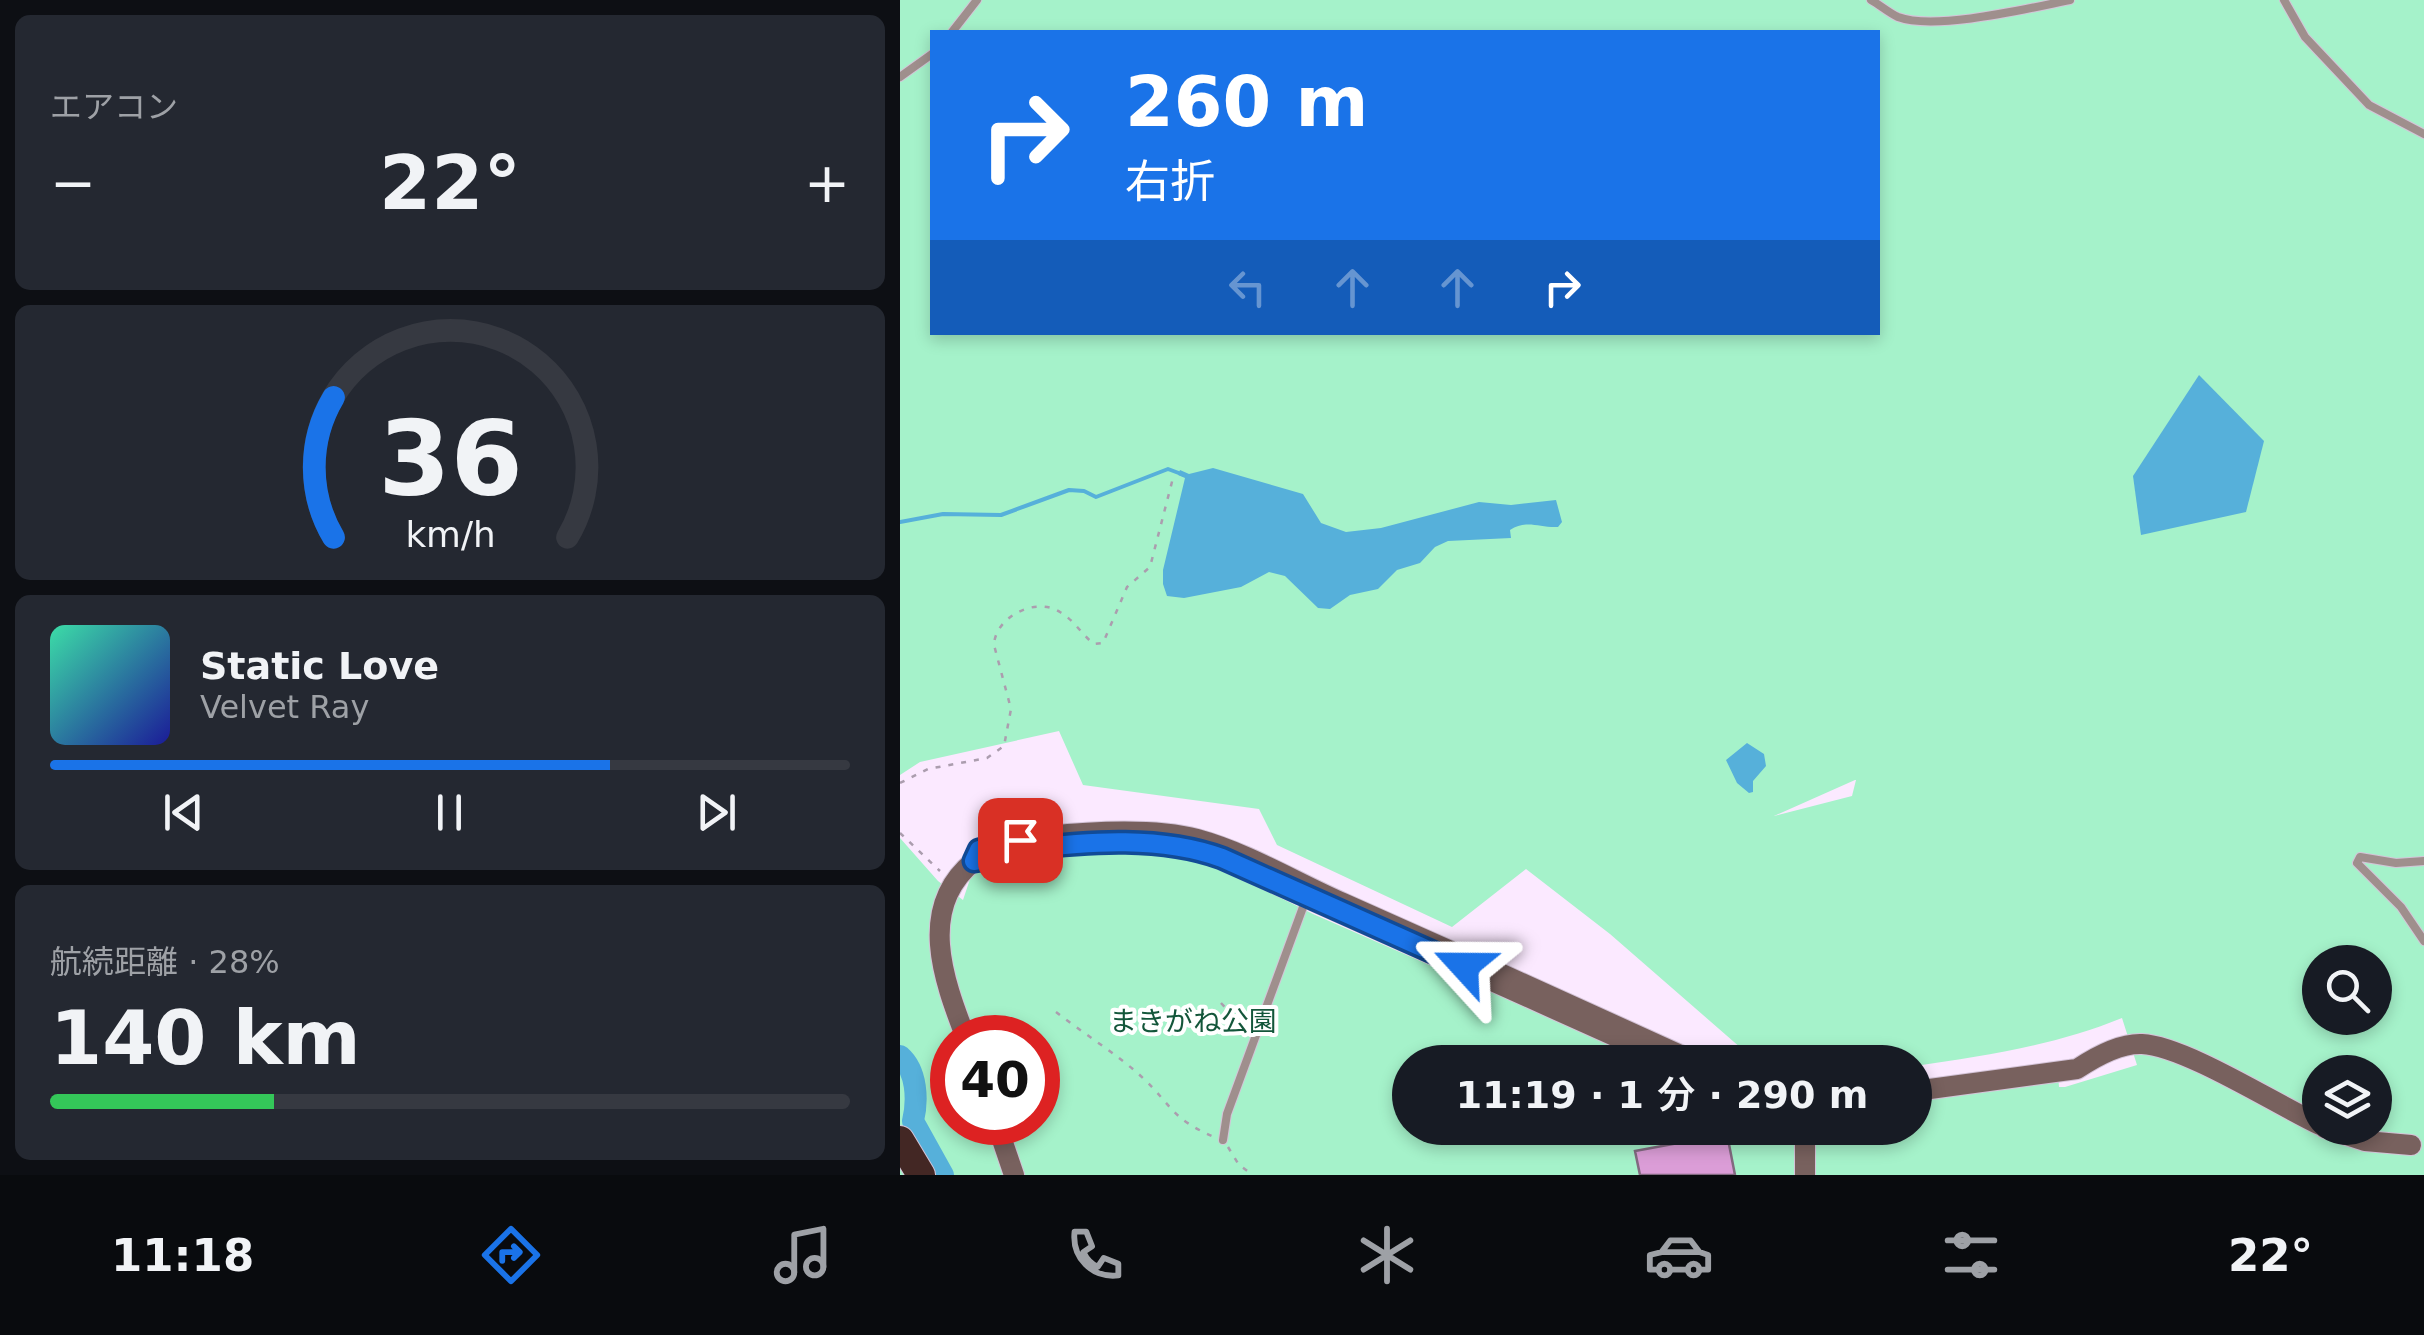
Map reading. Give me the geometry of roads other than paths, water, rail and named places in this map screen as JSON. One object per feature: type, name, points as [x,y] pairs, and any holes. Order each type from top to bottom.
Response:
[{"type":"highway","points":[[900,1140],[921,1175]]},
{"type":"street","points":[[959,1015],[942,962],[941,909],[952,883],[974,861],[1046,848],[1157,844],[1212,855],[1309,892],[1657,1045]]},
{"type":"street","points":[[1309,892],[1636,1045]]},
{"type":"street","points":[[1932,1088],[2078,1068],[2093,1058],[2132,1044],[2161,1046],[2302,1116]]},
{"type":"street","points":[[1932,1078],[2075,1056],[2093,1058]]},
{"type":"street","points":[[2392,1143],[2410,1145]]},
{"type":"street","points":[[1004,1145],[1014,1175]]},
{"type":"street","points":[[1805,1145],[1805,1175]]},
{"type":"lane","points":[[954,30],[977,0]]},
{"type":"lane","points":[[1871,0],[1900,18],[1920,20],[1970,19],[2070,0]]},
{"type":"lane","points":[[2284,0],[2305,37],[2369,105],[2424,134]]},
{"type":"lane","points":[[900,77],[930,55]]},
{"type":"lane","points":[[2424,861],[2396,863],[2360,857],[2357,864],[2401,907],[2424,941]]},
{"type":"lane","points":[[1223,1140],[1227,1114],[1309,892]]},
{"type":"water","points":[[2199,375],[2264,441],[2246,512],[2141,535],[2133,476]]},
{"type":"water","points":[[1213,468],[1303,494],[1321,523],[1346,532],[1381,528],[1479,502],[1511,505],[1556,500],[1562,522],[1558,527],[1516,527],[1510,530],[1511,538],[1448,541],[1435,547],[1420,563],[1397,570],[1378,589],[1350,595],[1330,609],[1318,608],[1285,576],[1269,572],[1241,587],[1184,598],[1167,596],[1163,570],[1185,478],[1178,475],[1180,470],[1189,474]]},
{"type":"water","points":[[1747,743],[1764,754],[1766,766],[1753,781],[1753,792],[1749,793],[1737,783],[1726,760]]},
{"type":"waterway","points":[[900,522],[943,514],[1001,515],[1069,490],[1096,497],[1168,469],[1184,475]]},
{"type":"waterway","points":[[900,1056],[915,1086],[913,1121],[943,1175]]},
{"type":"park label","name":"まきがね公園","points":[[1193,1021]]}]
